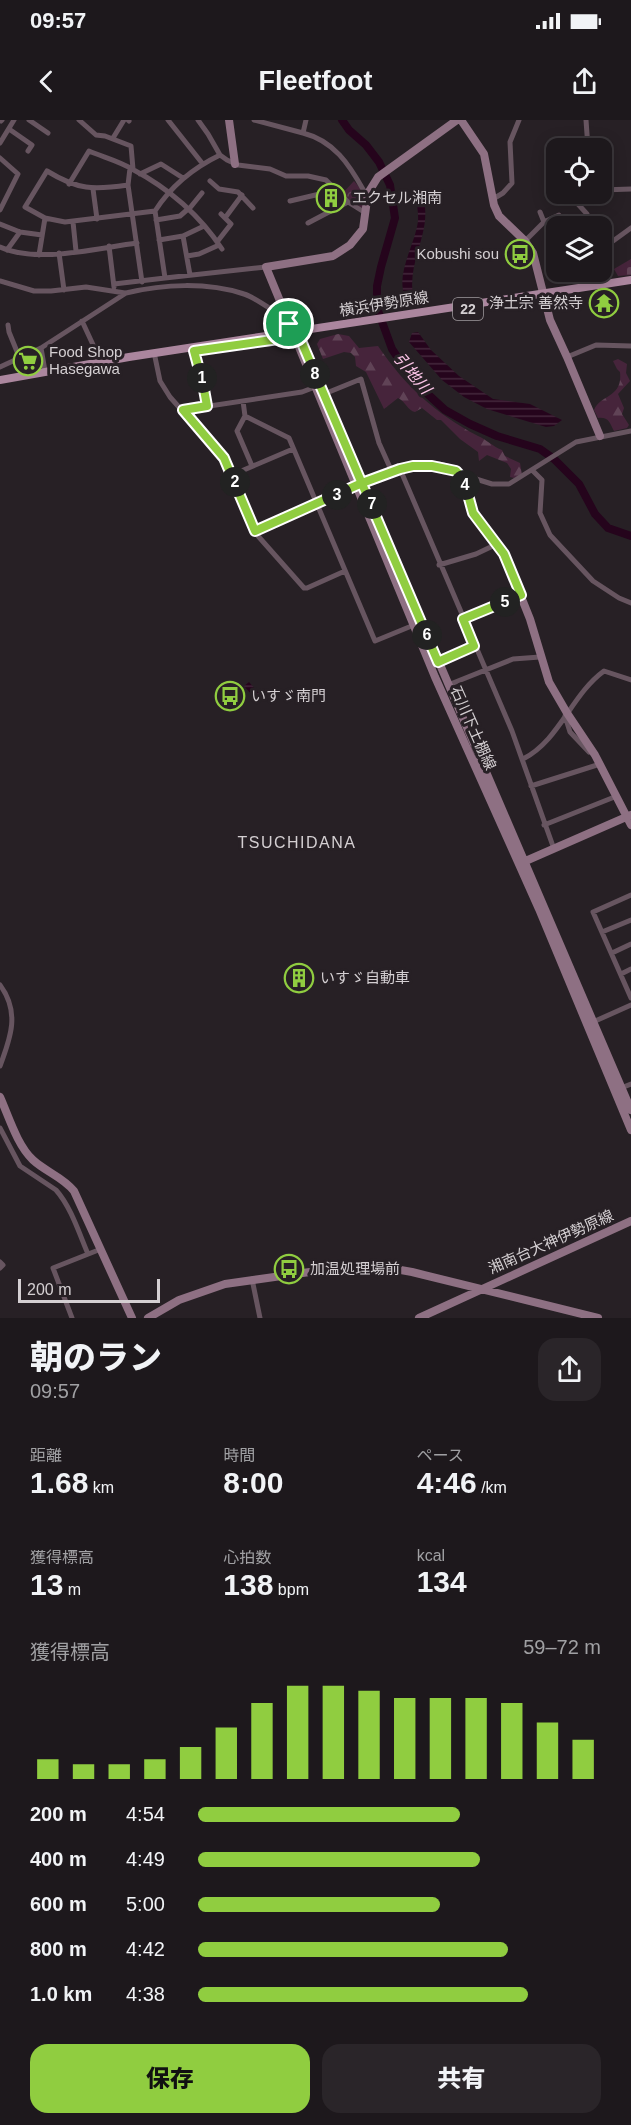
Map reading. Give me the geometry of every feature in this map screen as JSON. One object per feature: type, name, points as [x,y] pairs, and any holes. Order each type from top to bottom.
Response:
[{"type":"main road","name":"横浜伊勢原線","points":[[0,382],[45,371],[631,282]]},
{"type":"main road","name":"横浜伊勢原線","points":[[544,296],[604,284],[631,282]]},
{"type":"main road","name":"横浜伊勢原線","points":[[0,382],[194,351],[294,332]]},
{"type":"street","points":[[0,143],[14,120]]},
{"type":"street","points":[[29,120],[48,133]]},
{"type":"street","points":[[79,120],[96,135],[113,138],[131,146],[132,168],[128,185],[142,289]]},
{"type":"street","points":[[113,138],[127,120]]},
{"type":"street","points":[[168,120],[202,164]]},
{"type":"street","points":[[198,120],[220,155],[235,164],[270,169],[286,176],[321,178],[335,187],[348,202],[364,212]]},
{"type":"street","points":[[229,120],[235,164]]},
{"type":"street","points":[[254,120],[318,137],[349,165],[364,191],[368,193]]},
{"type":"street","points":[[303,133],[306,120]]},
{"type":"street","points":[[114,285],[266,267],[333,256],[357,238],[363,229],[368,193],[378,177],[457,120]]},
{"type":"street","points":[[462,120],[484,154],[493,199],[499,216],[525,241],[533,253],[554,330],[600,436]]},
{"type":"street","points":[[493,199],[503,193],[512,183],[510,142],[519,120]]},
{"type":"street","points":[[586,120],[587,138]]},
{"type":"street","points":[[9,129],[32,145],[28,151]]},
{"type":"street","points":[[69,184],[89,151],[132,168],[171,192],[220,245]]},
{"type":"street","points":[[165,278],[155,212],[183,178],[202,164],[220,155]]},
{"type":"street","points":[[0,158],[18,174],[0,210]]},
{"type":"street","points":[[140,174],[161,164],[183,178]]},
{"type":"street","points":[[128,185],[93,189],[69,184],[47,171],[25,207],[45,218],[73,222],[155,212]]},
{"type":"street","points":[[210,181],[219,189],[238,192],[253,207]]},
{"type":"street","points":[[290,201],[324,193],[335,187]]},
{"type":"street","points":[[93,189],[97,219]]},
{"type":"street","points":[[612,190],[631,189]]},
{"type":"street","points":[[156,220],[180,216],[202,193]]},
{"type":"street","points":[[187,256],[199,254],[220,245],[231,224],[223,216],[242,195]]},
{"type":"street","points":[[308,223],[348,202]]},
{"type":"street","points":[[579,204],[588,216]]},
{"type":"street","points":[[525,241],[544,222],[540,212]]},
{"type":"street","points":[[39,255],[45,218]]},
{"type":"street","points":[[73,222],[76,251]]},
{"type":"street","points":[[0,224],[20,232],[42,235]]},
{"type":"street","points":[[159,240],[183,236],[204,226]]},
{"type":"street","points":[[612,240],[631,228]]},
{"type":"street","points":[[8,250],[20,232]]},
{"type":"street","points":[[183,236],[190,276]]},
{"type":"street","points":[[0,247],[39,255],[137,243]]},
{"type":"street","points":[[109,246],[114,292]]},
{"type":"street","points":[[59,253],[64,290]]},
{"type":"street","points":[[266,267],[294,332]]},
{"type":"street","points":[[0,281],[34,291],[86,287],[126,293]]},
{"type":"street","points":[[0,367],[41,348],[126,293],[142,289],[198,286],[246,294],[273,310],[283,307]]},
{"type":"street","points":[[82,321],[95,349]]},
{"type":"street","points":[[9,325],[9,332],[20,359]]},
{"type":"street","name":"石川下土棚線","points":[[294,332],[315,387],[438,662],[444,687]]},
{"type":"street","name":"石川下土棚線","points":[[294,332],[324,394],[414,625],[444,687],[631,1110]]},
{"type":"street","points":[[567,357],[596,345],[631,346]]},
{"type":"street","points":[[41,348],[45,371]]},
{"type":"street","points":[[194,351],[207,406]]},
{"type":"street","points":[[154,357],[162,385],[224,458],[255,531],[262,542],[304,588],[345,571]]},
{"type":"street","points":[[324,394],[361,379],[379,443],[396,470],[463,619],[523,759],[554,849]]},
{"type":"street","points":[[183,410],[302,392],[315,387]]},
{"type":"street","points":[[243,401],[246,416],[237,430],[252,466]]},
{"type":"street","points":[[246,416],[289,438],[375,641],[414,625]]},
{"type":"street","points":[[255,531],[396,470],[413,466],[432,466],[503,485],[516,481],[533,471],[556,453],[576,442],[631,431]]},
{"type":"street","points":[[232,475],[293,449]]},
{"type":"street","points":[[533,471],[542,480],[540,513],[550,535],[593,581],[631,603]]},
{"type":"street","points":[[460,474],[473,513],[504,554],[521,595],[549,682],[566,715],[598,762],[630,819],[522,863]]},
{"type":"street","points":[[439,565],[476,554],[497,544]]},
{"type":"street","points":[[463,619],[521,595]]},
{"type":"street","points":[[438,662],[474,646]]},
{"type":"street","points":[[444,687],[513,659],[540,657]]},
{"type":"street","points":[[523,759],[549,739],[593,679],[604,671],[631,680]]},
{"type":"street","points":[[531,786],[598,762]]},
{"type":"street","points":[[544,825],[617,796]]},
{"type":"street","name":"石川下土棚線","points":[[522,863],[631,1130]]},
{"type":"street","points":[[631,895],[593,912],[631,998]]},
{"type":"street","points":[[602,932],[631,920]]},
{"type":"street","points":[[612,953],[631,944]]},
{"type":"street","points":[[621,974],[631,969]]},
{"type":"street","points":[[0,985],[9,1000],[13,1014],[11,1030],[0,1066]]},
{"type":"street","points":[[593,1022],[631,1005]]},
{"type":"street","points":[[621,1088],[631,1084]]},
{"type":"street","points":[[0,1097],[27,1153],[40,1165],[62,1178],[74,1191],[132,1318]]},
{"type":"street","points":[[0,1128],[20,1166],[60,1195],[88,1254]]},
{"type":"street","name":"湘南台大神伊勢原線","points":[[419,1318],[631,1221]]},
{"type":"street","points":[[72,1318],[53,1268],[101,1249]]},
{"type":"street","points":[[0,1262],[3,1265],[0,1268]]},
{"type":"street","points":[[148,1318],[166,1306],[217,1286],[344,1266],[368,1265],[412,1272],[482,1288]]},
{"type":"street","points":[[252,1279],[260,1318]]},
{"type":"street","points":[[459,1284],[459,1300]]},
{"type":"street","name":"湘南台大神伊勢原線","points":[[482,1288],[598,1318]]},
{"type":"green space","points":[[354,181],[364,193],[362,208],[341,195]]},
{"type":"green space","points":[[631,259],[631,275],[618,276],[614,269]]},
{"type":"green space","points":[[338,334],[349,336],[359,348],[378,346],[399,374],[422,398],[448,418],[502,450],[505,456],[520,463],[522,475],[510,477],[511,469],[507,463],[487,455],[479,461],[478,452],[460,439],[441,420],[437,420],[422,408],[415,412],[398,398],[384,409],[366,372],[356,366],[355,357],[351,353],[344,352],[323,359],[317,344],[320,339]]},
{"type":"green space","points":[[618,359],[627,364],[626,373],[630,381],[618,394],[624,408],[622,414],[629,425],[627,428],[614,431],[608,421],[598,418],[594,410],[618,387],[620,372],[613,361]]},
{"type":"shaded area","points":[[420,188],[425,217],[413,271],[414,300],[406,299],[402,280],[418,221],[417,200]]},
{"type":"shaded area","points":[[418,332],[431,350],[459,376],[493,399],[530,404],[562,420],[554,426],[546,427],[487,409],[464,397],[442,380],[409,342],[412,333]]},
{"type":"shaded area","points":[[249,682],[263,698],[258,702],[244,686]]},
{"type":"waterway","name":"引地川","points":[[342,120],[379,162],[390,185],[395,218],[377,286],[377,308],[392,349],[404,367],[420,387],[445,410],[497,436],[540,449],[554,459],[579,484],[595,514],[608,528],[631,536]]},
{"type":"place","name":"エクセル湘南","points":[[331,198]]},
{"type":"place","name":"Kobushi sou","points":[[520,254]]},
{"type":"place","name":"浄土宗 善然寺","points":[[604,303]]},
{"type":"place","name":"Food Shop Hasegawa","points":[[28,361]]},
{"type":"place","name":"いすゞ南門","points":[[230,696]]},
{"type":"place","name":"いすゞ自動車","points":[[299,978]]},
{"type":"place","name":"加温処理場前","points":[[289,1269]]},
{"type":"district","name":"TSUCHIDANA","points":[[297,842]]},
{"type":"route","points":[[289,324],[293,337],[194,351],[207,406],[183,410],[224,458],[255,531],[362,483],[400,469],[432,466],[460,474],[464,480],[473,513],[504,554],[521,595],[463,619],[474,646],[438,662],[362,483],[299,336],[289,324]]}]
